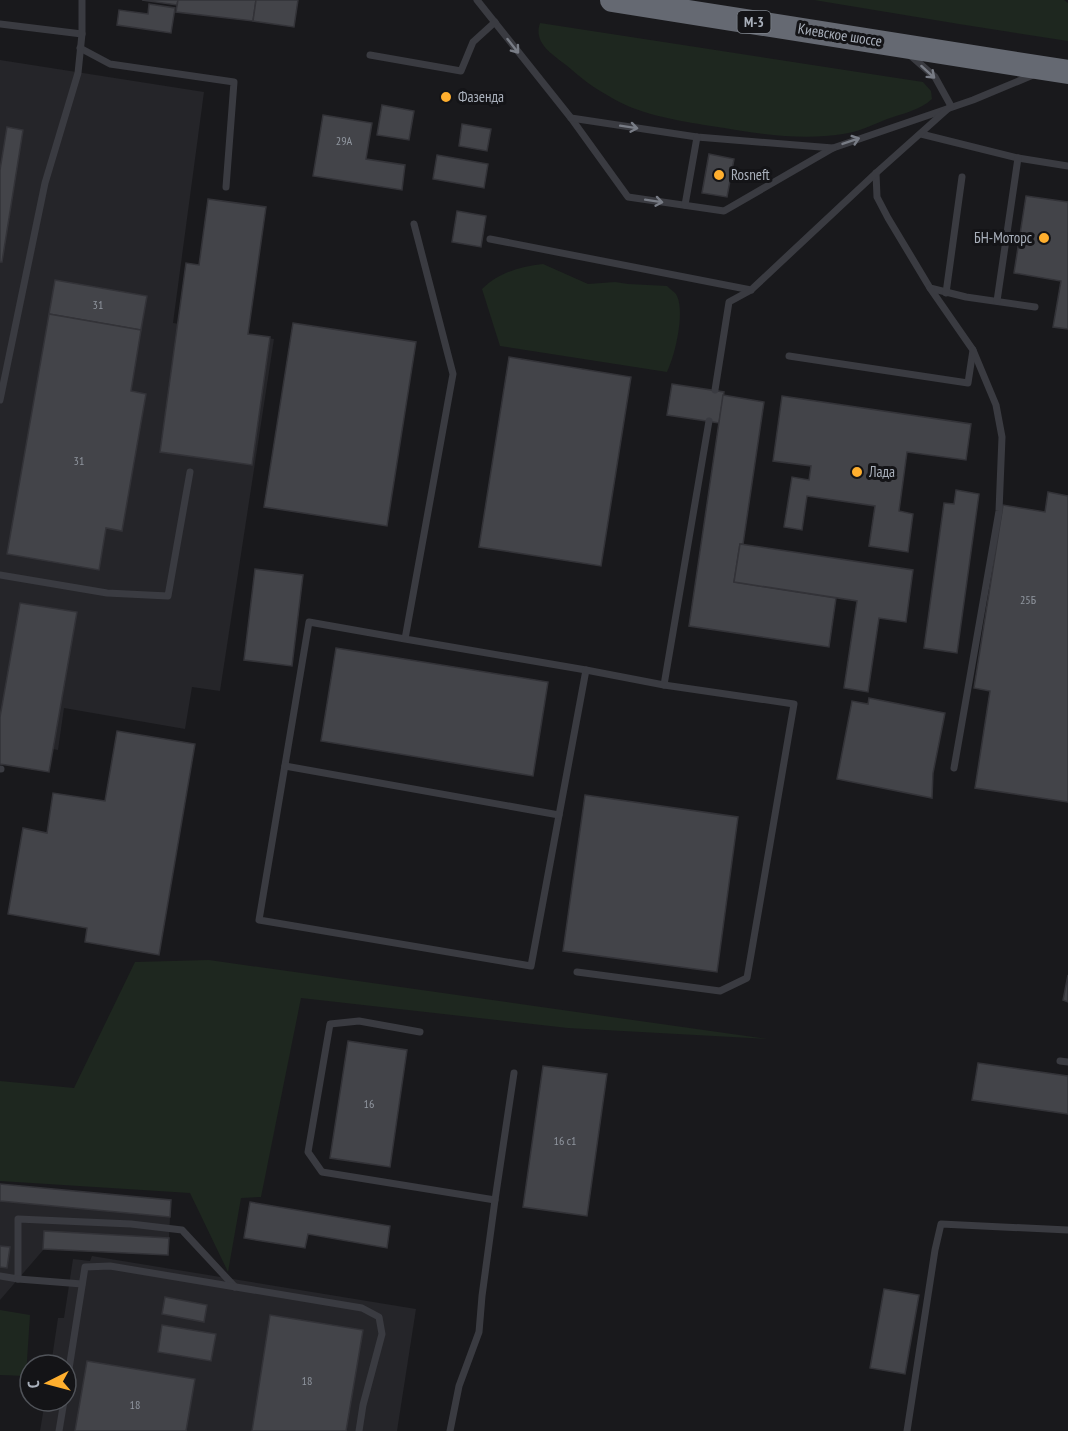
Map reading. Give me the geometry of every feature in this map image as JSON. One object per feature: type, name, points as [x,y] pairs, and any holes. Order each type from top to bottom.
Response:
[{"type":"highway","name":"Киевское шоссе","points":[[612,0],[1058,70]]},
{"type":"lane","points":[[0,400],[45,183],[78,73],[82,34],[82,0]]},
{"type":"lane","points":[[477,0],[571,118],[627,197],[724,211],[833,148],[1058,70]]},
{"type":"lane","points":[[370,55],[461,71],[472,42],[495,22]]},
{"type":"lane","points":[[0,24],[82,34]]},
{"type":"lane","points":[[896,44],[936,77],[951,106]]},
{"type":"lane","points":[[80,48],[110,64],[234,82],[226,187]]},
{"type":"lane","points":[[715,390],[729,302],[751,290],[951,106]]},
{"type":"lane","points":[[571,118],[697,137],[833,148]]},
{"type":"lane","points":[[921,134],[1018,158],[1068,166]]},
{"type":"lane","points":[[685,205],[697,137]]},
{"type":"lane","points":[[997,301],[1018,158]]},
{"type":"lane","points":[[876,173],[877,198],[930,288],[973,350],[996,405],[1002,437],[999,511],[954,768]]},
{"type":"lane","points":[[946,293],[962,177]]},
{"type":"lane","points":[[405,639],[453,374],[414,224]]},
{"type":"lane","points":[[490,239],[751,290]]},
{"type":"lane","points":[[930,288],[946,293],[1035,307]]},
{"type":"lane","points":[[789,356],[968,383],[973,350]]},
{"type":"lane","points":[[664,685],[709,421]]},
{"type":"lane","points":[[0,575],[107,592],[168,596],[190,472]]},
{"type":"lane","points":[[577,972],[720,991],[747,978],[794,704],[664,685],[586,670],[309,622],[260,920],[531,966],[586,670]]},
{"type":"lane","points":[[285,766],[560,814]]},
{"type":"lane","points":[[420,1032],[359,1021],[330,1024],[308,1152],[322,1172],[495,1200]]},
{"type":"lane","points":[[450,1431],[459,1386],[478,1332],[514,1072]]},
{"type":"lane","points":[[18,1279],[18,1219],[131,1224],[182,1230],[235,1287]]},
{"type":"lane","points":[[907,1431],[941,1224],[1068,1230]]},
{"type":"lane","points":[[71,1353],[85,1267],[110,1266],[362,1308],[379,1317],[381,1334],[363,1405],[359,1431]]},
{"type":"lane","points":[[0,1276],[82,1284]]},
{"type":"lane","points":[[59,1431],[62,1413]]},
{"type":"shaded area","points":[[814,0],[1064,0],[1068,3],[1068,41],[959,24]]},
{"type":"shaded area","points":[[540,23],[923,82],[931,91],[932,99],[917,109],[860,130],[810,137],[744,131],[658,116],[619,102],[586,81],[555,57],[541,42]]},
{"type":"shaded area","points":[[0,60],[204,92],[173,323],[274,339],[220,691],[192,687],[185,729],[64,708],[58,750],[0,739]]},
{"type":"shaded area","points":[[543,264],[588,284],[615,282],[667,286],[673,291],[679,303],[680,313],[676,345],[667,372],[500,346],[482,289],[510,271]]},
{"type":"shaded area","points":[[209,960],[767,1039],[568,1028],[301,998],[261,1197],[241,1198],[228,1272],[190,1193],[0,1181],[0,1081],[74,1088],[135,962]]},
{"type":"shaded area","points":[[0,1184],[171,1200],[168,1255],[44,1249],[0,1300]]},
{"type":"shaded area","points":[[92,1256],[416,1309],[397,1431],[40,1431],[43,1413],[78,1413],[78,1353],[53,1353],[58,1318],[64,1318],[73,1259],[90,1261]]},
{"type":"shaded area","points":[[0,1310],[30,1315],[28,1353],[18,1353],[18,1376],[0,1375]]},
{"type":"building","points":[[142,0],[178,0],[177,5]]},
{"type":"building","points":[[178,0],[256,0],[253,21],[176,12]]},
{"type":"building","points":[[256,0],[298,0],[294,27],[253,21]]},
{"type":"building","points":[[149,4],[175,8],[171,33],[117,25],[119,10],[148,14]]},
{"type":"building","points":[[382,105],[414,111],[409,140],[377,135]]},
{"type":"building","points":[[323,115],[372,123],[366,159],[405,165],[402,190],[313,176]]},
{"type":"building","points":[[462,124],[491,129],[487,151],[459,146]]},
{"type":"building","points":[[7,127],[23,130],[2,262],[0,262],[0,170]]},
{"type":"building","points":[[709,154],[734,159],[727,197],[702,193]]},
{"type":"building","points":[[437,155],[488,164],[484,188],[433,179]]},
{"type":"building","name":"БН-Моторс","points":[[1026,196],[1068,202],[1068,329],[1053,327],[1061,281],[1014,273]]},
{"type":"building","points":[[208,199],[266,207],[248,334],[270,337],[252,465],[160,452],[186,263],[199,265]]},
{"type":"building","points":[[457,211],[486,216],[481,247],[452,242]]},
{"type":"building","points":[[55,280],[147,296],[141,330],[49,314]]},
{"type":"building","points":[[49,314],[141,330],[131,391],[146,394],[122,531],[106,528],[99,570],[7,554]]},
{"type":"building","points":[[293,323],[416,342],[387,526],[264,507]]},
{"type":"building","points":[[509,357],[631,377],[601,566],[479,547]]},
{"type":"building","points":[[672,384],[724,392],[719,423],[667,415]]},
{"type":"building","points":[[723,395],[764,402],[743,544],[740,544],[734,582],[836,598],[829,647],[689,626]]},
{"type":"building","name":"Лада","points":[[782,396],[971,424],[966,460],[907,452],[899,511],[913,514],[908,552],[869,546],[875,506],[807,496],[802,530],[784,527],[792,477],[809,480],[811,466],[773,461]]},
{"type":"building","points":[[956,490],[979,494],[957,653],[924,648],[944,503],[954,504]]},
{"type":"building","points":[[1048,492],[1068,496],[1068,802],[975,788],[990,691],[974,688],[1003,505],[1045,512]]},
{"type":"building","points":[[740,544],[913,570],[906,622],[879,618],[868,692],[844,688],[857,601],[734,582]]},
{"type":"building","points":[[255,569],[303,575],[292,666],[244,660]]},
{"type":"building","points":[[20,603],[77,612],[49,772],[0,764],[0,717]]},
{"type":"building","points":[[336,648],[548,682],[533,776],[321,741]]},
{"type":"building","points":[[869,698],[945,713],[933,773],[932,798],[837,779],[852,701],[868,704]]},
{"type":"building","points":[[117,731],[195,744],[159,955],[85,942],[87,928],[8,914],[23,828],[47,833],[53,793],[105,801]]},
{"type":"building","points":[[585,795],[738,817],[717,972],[563,951]]},
{"type":"building","points":[[1068,975],[1068,1002],[1063,1000]]},
{"type":"building","points":[[348,1041],[407,1050],[390,1167],[330,1158]]},
{"type":"building","points":[[978,1063],[1068,1076],[1068,1114],[972,1100]]},
{"type":"building","points":[[543,1066],[607,1074],[587,1216],[523,1207]]},
{"type":"building","points":[[0,1184],[171,1200],[170,1217],[0,1201]]},
{"type":"building","points":[[250,1202],[390,1226],[387,1248],[308,1234],[305,1248],[244,1238]]},
{"type":"building","points":[[44,1231],[169,1238],[168,1255],[43,1249]]},
{"type":"building","points":[[0,1246],[10,1247],[7,1268],[0,1267]]},
{"type":"building","points":[[884,1289],[919,1295],[905,1374],[870,1368]]},
{"type":"building","points":[[165,1297],[207,1305],[204,1322],[162,1314]]},
{"type":"building","points":[[270,1315],[363,1330],[346,1431],[252,1431]]},
{"type":"building","points":[[162,1325],[216,1334],[211,1361],[158,1352]]},
{"type":"building","points":[[87,1361],[195,1379],[186,1431],[75,1431]]},
{"type":"place","name":"Фазенда","points":[[446,97]]},
{"type":"place","name":"Rosneft","points":[[719,175]]},
{"type":"place","name":"БН-Моторс","points":[[1044,238]]},
{"type":"place","name":"Лада","points":[[857,472]]}]
